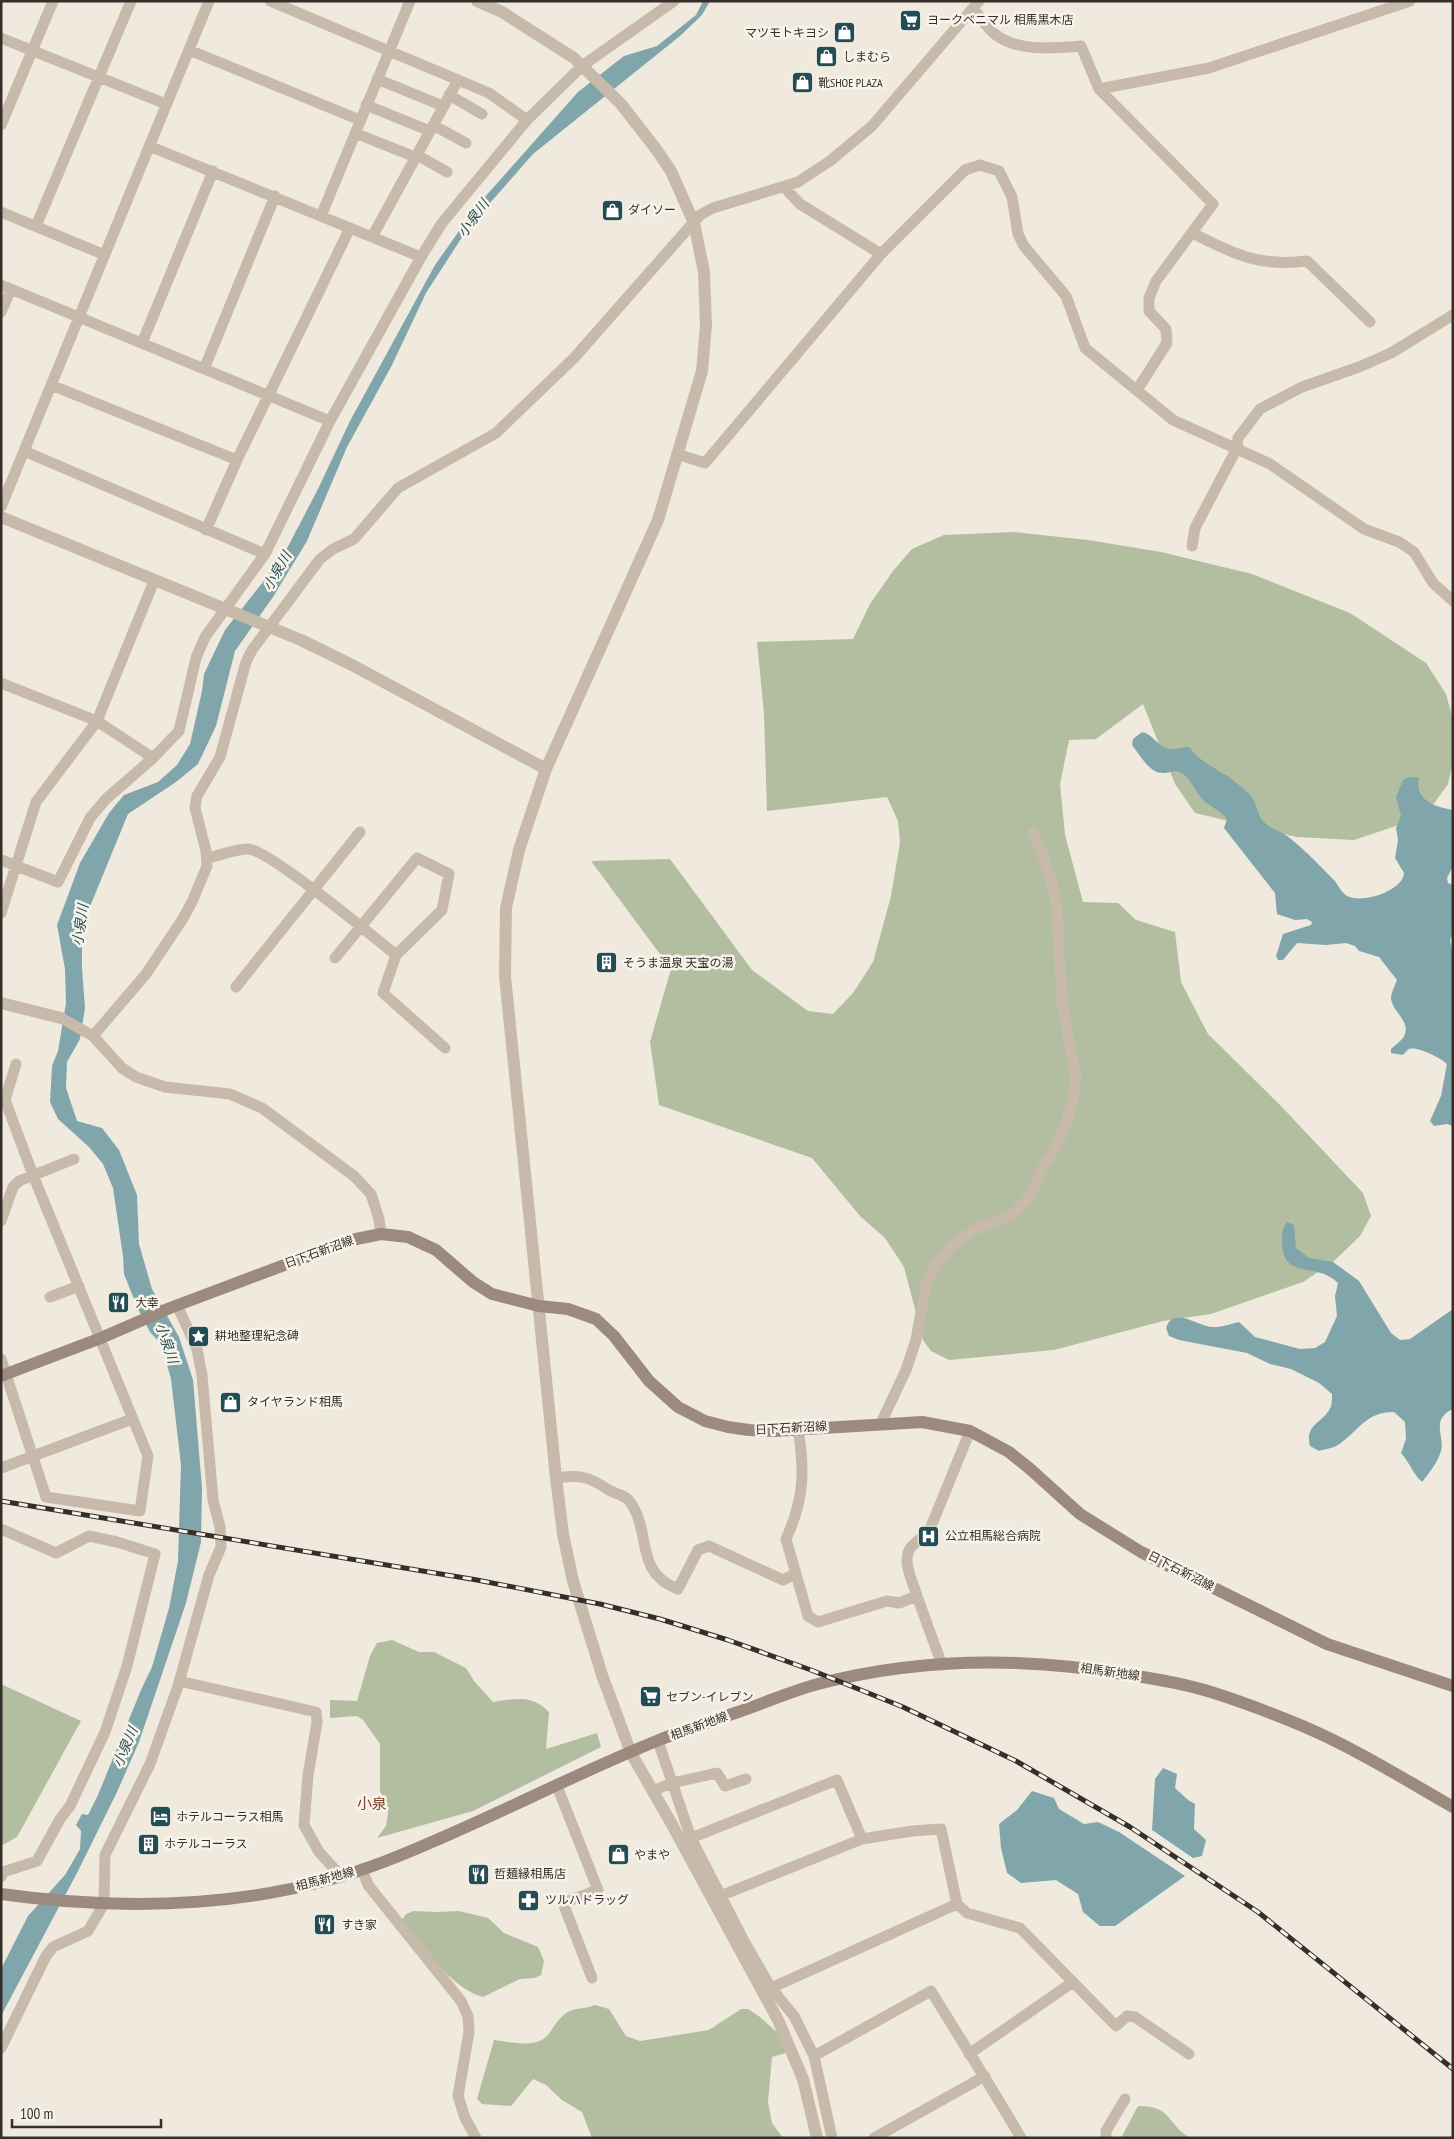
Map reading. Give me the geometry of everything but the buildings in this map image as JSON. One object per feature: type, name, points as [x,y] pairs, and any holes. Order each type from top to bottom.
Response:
[{"type":"main road","name":"日下石新沼線","points":[[4,1375],[174,1307],[351,1240],[380,1234],[408,1237],[436,1250],[473,1282],[492,1294],[538,1306],[568,1310],[596,1319],[614,1336],[649,1381],[678,1407],[705,1421],[728,1428],[749,1430],[922,1422],[970,1431],[1009,1452],[1080,1514],[1141,1552],[1328,1644],[1453,1686]]},
{"type":"main road","name":"相馬新地線","points":[[1,1894],[24,1898],[104,1904],[186,1903],[247,1897],[320,1882],[386,1861],[658,1741],[814,1685],[907,1667],[992,1663],[1062,1666],[1171,1682],[1211,1692],[1306,1728],[1355,1751],[1453,1807]]},
{"type":"street","points":[[1,125],[53,1]]},
{"type":"street","points":[[36,226],[100,77],[130,1]]},
{"type":"street","points":[[1,507],[208,1]]},
{"type":"street","points":[[270,1],[489,93],[528,120]]},
{"type":"street","points":[[321,216],[410,1]]},
{"type":"street","points":[[477,1],[502,12],[574,58],[621,104],[641,127],[670,171],[694,223],[704,272],[706,325],[702,371],[658,520],[546,769],[519,850],[506,908],[505,966],[556,1478],[563,1534],[573,1581],[584,1620],[631,1753],[782,2027],[803,2079],[817,2138]]},
{"type":"street","points":[[1,860],[58,882],[90,818],[106,799],[153,758],[179,731],[196,658],[206,637],[265,554],[330,421],[421,257],[442,223],[528,120],[586,70],[674,1]]},
{"type":"street","points":[[1099,89],[1208,68],[1410,1]]},
{"type":"street","points":[[92,1034],[146,974],[192,902],[207,866],[207,858],[195,808],[197,796],[220,757],[252,650],[320,559],[333,549],[354,540],[398,488],[496,433],[574,358],[700,216],[713,208],[785,188],[798,182],[830,161],[872,126],[976,4],[995,35],[1019,46],[1052,48],[1081,46],[1099,89],[1213,204],[1156,281],[1149,298],[1149,312],[1166,329],[1168,343],[1137,390]]},
{"type":"street","points":[[1,38],[166,104]]},
{"type":"street","points":[[189,50],[360,120]]},
{"type":"street","points":[[377,79],[443,106]]},
{"type":"street","points":[[372,237],[458,80]]},
{"type":"street","points":[[449,95],[482,114]]},
{"type":"street","points":[[366,105],[431,128],[466,143]]},
{"type":"street","points":[[355,132],[416,156],[447,172]]},
{"type":"street","points":[[149,146],[421,257]]},
{"type":"street","points":[[677,454],[706,463],[881,254],[965,170],[980,165],[999,171],[1012,197],[1018,234],[1024,246],[1066,296],[1085,348],[1174,420],[1270,464],[1364,529],[1399,542],[1414,552],[1433,583],[1453,601]]},
{"type":"street","points":[[142,343],[213,172]]},
{"type":"street","points":[[785,188],[800,204],[881,254]]},
{"type":"street","points":[[204,369],[275,196]]},
{"type":"street","points":[[1,212],[105,255]]},
{"type":"street","points":[[206,530],[237,460],[350,228]]},
{"type":"street","points":[[1192,233],[1225,250],[1261,262],[1283,264],[1306,261],[1370,322]]},
{"type":"street","points":[[1,312],[6,287],[330,421]]},
{"type":"street","points":[[1192,546],[1195,528],[1237,448],[1238,438],[1260,410],[1302,387],[1392,353],[1453,315]]},
{"type":"street","points":[[51,385],[237,460]]},
{"type":"street","points":[[24,451],[265,554]]},
{"type":"street","points":[[1,517],[268,627],[352,665],[546,769]]},
{"type":"street","points":[[1,913],[36,802],[97,721],[154,581]]},
{"type":"street","points":[[1,682],[97,721],[153,758]]},
{"type":"street","points":[[236,987],[360,832]]},
{"type":"street","points":[[881,1423],[906,1370],[916,1340],[926,1284],[936,1264],[954,1244],[976,1228],[1013,1214],[1026,1201],[1042,1168],[1058,1144],[1072,1106],[1076,1077],[1062,1002],[1057,909],[1044,858],[1033,833]]},
{"type":"street","points":[[207,858],[248,849],[261,853],[313,889],[396,955]]},
{"type":"street","points":[[335,958],[417,858],[449,874],[442,910],[396,955],[384,993],[446,1048]]},
{"type":"street","points":[[1,1003],[61,1018],[92,1034],[122,1068],[136,1077],[165,1087],[230,1094],[262,1108],[354,1176],[371,1194],[379,1219],[380,1234]]},
{"type":"street","points":[[1,1359],[4,1375],[46,1497],[140,1511],[148,1456],[3,1099],[16,1064]]},
{"type":"street","points":[[1,1222],[13,1187],[33,1175],[74,1159]]},
{"type":"street","points":[[50,1297],[79,1286]]},
{"type":"street","points":[[1,2048],[46,1956],[53,1947],[88,1931],[104,1904],[105,1855],[150,1764],[179,1681],[209,1575],[221,1547],[220,1527],[213,1500],[202,1375],[197,1349],[174,1307]]},
{"type":"street","points":[[1,1468],[33,1458],[132,1419]]},
{"type":"street","points":[[798,1429],[803,1481],[796,1516],[786,1539],[808,1616],[818,1622],[888,1601],[899,1603],[918,1596]]},
{"type":"street","points":[[942,1665],[906,1560],[908,1550],[927,1534],[930,1529],[970,1431]]},
{"type":"street","points":[[556,1478],[566,1476],[592,1479],[611,1492],[629,1500],[635,1510],[648,1562],[654,1574],[665,1584],[678,1589],[698,1550],[709,1546],[782,1580],[795,1574]]},
{"type":"street","points":[[1,1529],[56,1553],[89,1536],[117,1542],[155,1554],[127,1666],[106,1732],[70,1806],[60,1819],[37,1861],[3,1872],[1,1877]]},
{"type":"street","points":[[179,1681],[316,1712],[317,1722],[308,1775],[304,1825],[319,1852],[341,1876]]},
{"type":"street","points":[[658,1741],[691,1838],[720,1896],[772,1988],[794,2016],[814,2056],[832,2138]]},
{"type":"street","points":[[652,1791],[672,1783],[717,1773],[725,1786],[746,1779]]},
{"type":"street","points":[[691,1838],[838,1780],[862,1839]]},
{"type":"street","points":[[557,1786],[598,1890],[563,1903],[592,1978]]},
{"type":"street","points":[[720,1896],[862,1839],[912,1831],[941,1829],[957,1904],[967,1913],[1020,1928],[1116,2026],[1128,2016],[1135,2017],[1189,2054]]},
{"type":"street","points":[[362,1869],[368,1885],[461,2002],[468,2016],[469,2032],[458,2096],[465,2118],[476,2138]]},
{"type":"street","points":[[772,1988],[957,1904]]},
{"type":"street","points":[[969,2054],[1073,1982]]},
{"type":"street","points":[[814,2056],[931,1991],[969,2054],[985,2076],[1020,2138]]},
{"type":"street","points":[[874,2138],[985,2076]]},
{"type":"street","points":[[1106,2138],[1106,2131],[1125,2098]]},
{"type":"green space","points":[[1014,532],[1088,540],[1161,552],[1252,574],[1350,613],[1426,663],[1446,694],[1453,720],[1453,762],[1448,784],[1427,813],[1354,840],[1296,837],[1195,813],[1175,784],[1143,704],[1096,739],[1069,740],[1060,784],[1065,835],[1083,902],[1118,903],[1136,920],[1175,932],[1181,982],[1208,1034],[1280,1105],[1363,1193],[1371,1216],[1360,1236],[1333,1262],[1303,1282],[1211,1314],[1163,1321],[1054,1350],[949,1360],[931,1351],[923,1340],[904,1267],[885,1238],[860,1216],[812,1158],[659,1105],[650,1042],[671,969],[591,861],[670,859],[752,970],[808,1011],[833,1014],[853,993],[873,962],[891,896],[900,843],[898,821],[887,797],[767,811],[764,714],[757,642],[853,639],[870,604],[893,571],[912,549],[944,535]]},
{"type":"green space","points":[[392,1640],[419,1652],[434,1652],[466,1668],[474,1681],[493,1702],[523,1699],[543,1706],[549,1712],[546,1749],[597,1733],[601,1747],[473,1811],[377,1838],[386,1826],[388,1812],[380,1791],[380,1744],[363,1720],[357,1716],[330,1718],[330,1700],[357,1701],[370,1656],[377,1643]]},
{"type":"green space","points":[[1,1684],[81,1721],[17,1837],[1,1846]]},
{"type":"green space","points":[[414,1911],[459,1911],[488,1918],[504,1933],[538,1947],[544,1961],[541,1975],[535,1978],[520,1979],[483,1997],[471,1992],[449,1976],[438,1965],[402,1920],[406,1914]]},
{"type":"green space","points":[[595,2005],[609,2009],[626,2036],[640,2041],[709,2030],[741,2009],[748,2009],[760,2017],[783,2038],[786,2053],[772,2057],[768,2102],[772,2123],[783,2138],[592,2138],[582,2112],[562,2100],[546,2085],[533,2079],[511,2106],[482,2104],[477,2099],[494,2040],[523,2044],[537,2042],[548,2035],[559,2019],[568,2012]]},
{"type":"green space","points":[[1138,2106],[1158,2109],[1164,2112],[1182,2133],[1190,2138],[1121,2138]]},
{"type":"water","name":"小泉川","points":[[703,1],[710,1],[702,15],[680,36],[533,154],[468,228],[426,293],[392,365],[347,447],[307,541],[273,597],[235,651],[216,726],[198,764],[176,782],[128,814],[82,926],[82,968],[85,1008],[80,1039],[67,1062],[66,1088],[77,1121],[102,1128],[119,1150],[137,1195],[139,1244],[152,1289],[179,1337],[193,1380],[202,1488],[201,1542],[186,1603],[139,1742],[78,1871],[1,2016],[1,1969],[28,1916],[65,1875],[80,1849],[81,1831],[76,1825],[82,1814],[88,1815],[98,1795],[152,1667],[169,1608],[178,1561],[181,1465],[171,1379],[161,1344],[150,1332],[138,1309],[124,1274],[113,1188],[103,1164],[89,1147],[58,1119],[50,1102],[52,1066],[58,1051],[66,1003],[65,969],[57,925],[80,863],[109,813],[124,795],[158,782],[177,765],[190,744],[204,674],[225,630],[282,558],[318,489],[350,421],[435,265],[476,207],[578,92],[624,56],[657,46],[696,15]]},
{"type":"water","points":[[1142,732],[1149,735],[1165,748],[1189,747],[1204,762],[1234,781],[1253,799],[1265,823],[1288,836],[1335,881],[1343,893],[1354,898],[1371,897],[1381,894],[1397,885],[1402,879],[1404,873],[1395,858],[1398,840],[1396,828],[1401,816],[1396,797],[1403,780],[1409,777],[1419,778],[1418,786],[1420,792],[1427,801],[1439,807],[1453,810],[1453,866],[1447,878],[1448,883],[1453,885],[1453,930],[1450,941],[1453,953],[1453,1126],[1447,1124],[1434,1126],[1430,1121],[1441,1096],[1447,1064],[1417,1049],[1409,1049],[1403,1055],[1391,1053],[1391,1049],[1403,1038],[1406,1027],[1391,999],[1397,980],[1379,957],[1359,951],[1355,946],[1346,943],[1326,945],[1297,943],[1283,960],[1278,960],[1276,956],[1283,934],[1311,925],[1312,922],[1307,919],[1295,920],[1277,914],[1275,893],[1224,828],[1227,819],[1203,800],[1189,779],[1182,773],[1177,771],[1163,773],[1149,767],[1132,745],[1133,739]]},
{"type":"water","points":[[1287,1222],[1294,1225],[1296,1248],[1309,1258],[1333,1262],[1359,1281],[1391,1333],[1400,1340],[1410,1339],[1453,1309],[1453,1409],[1442,1418],[1440,1423],[1442,1446],[1440,1455],[1422,1482],[1401,1453],[1406,1439],[1405,1422],[1394,1412],[1376,1415],[1363,1423],[1338,1445],[1319,1451],[1310,1446],[1310,1432],[1328,1412],[1332,1394],[1319,1383],[1291,1369],[1270,1364],[1247,1353],[1179,1340],[1169,1336],[1166,1328],[1169,1322],[1179,1317],[1211,1327],[1239,1322],[1255,1337],[1300,1349],[1315,1348],[1325,1342],[1337,1316],[1335,1296],[1338,1283],[1320,1273],[1295,1267],[1288,1263],[1282,1244],[1283,1229]]},
{"type":"water","points":[[1163,1768],[1177,1774],[1175,1788],[1195,1804],[1194,1829],[1206,1840],[1202,1856],[1193,1858],[1152,1830],[1155,1779]]},
{"type":"water","points":[[1032,1791],[1054,1798],[1059,1809],[1084,1824],[1098,1822],[1119,1832],[1185,1876],[1115,1926],[1100,1926],[1083,1912],[1078,1894],[1056,1880],[1021,1883],[1007,1873],[1001,1848],[999,1824],[1017,1810]]},
{"type":"railway","points":[[1,1501],[477,1580],[600,1604],[660,1619],[728,1640],[811,1670],[903,1707],[1016,1761],[1130,1827],[1258,1912],[1453,2069]]},
{"type":"place","name":"ヨークベニマル 相馬黒木店","points":[[911,20]]},
{"type":"place","name":"マツモトキヨシ","points":[[845,33]]},
{"type":"place","name":"しまむら","points":[[827,57]]},
{"type":"place","name":"靴SHOE PLAZA","points":[[802,83]]},
{"type":"place","name":"ダイソー","points":[[612,210]]},
{"type":"place","name":"そうま温泉 天宝の湯","points":[[607,963]]},
{"type":"place","name":"大幸","points":[[119,1303]]},
{"type":"place","name":"耕地整理紀念碑","points":[[199,1336]]},
{"type":"place","name":"タイヤランド相馬","points":[[231,1402]]},
{"type":"place","name":"公立相馬総合病院","points":[[929,1536]]},
{"type":"place","name":"セブン-イレブン","points":[[650,1697]]},
{"type":"place","name":"ホテルコーラス相馬","points":[[160,1817]]},
{"type":"place","name":"ホテルコーラス","points":[[148,1844]]},
{"type":"place","name":"やまや","points":[[618,1855]]},
{"type":"place","name":"哲麺縁相馬店","points":[[478,1874]]},
{"type":"place","name":"ツルハドラッグ","points":[[529,1900]]},
{"type":"place","name":"すき家","points":[[325,1925]]},
{"type":"district","name":"小泉","points":[[372,1804]]}]
